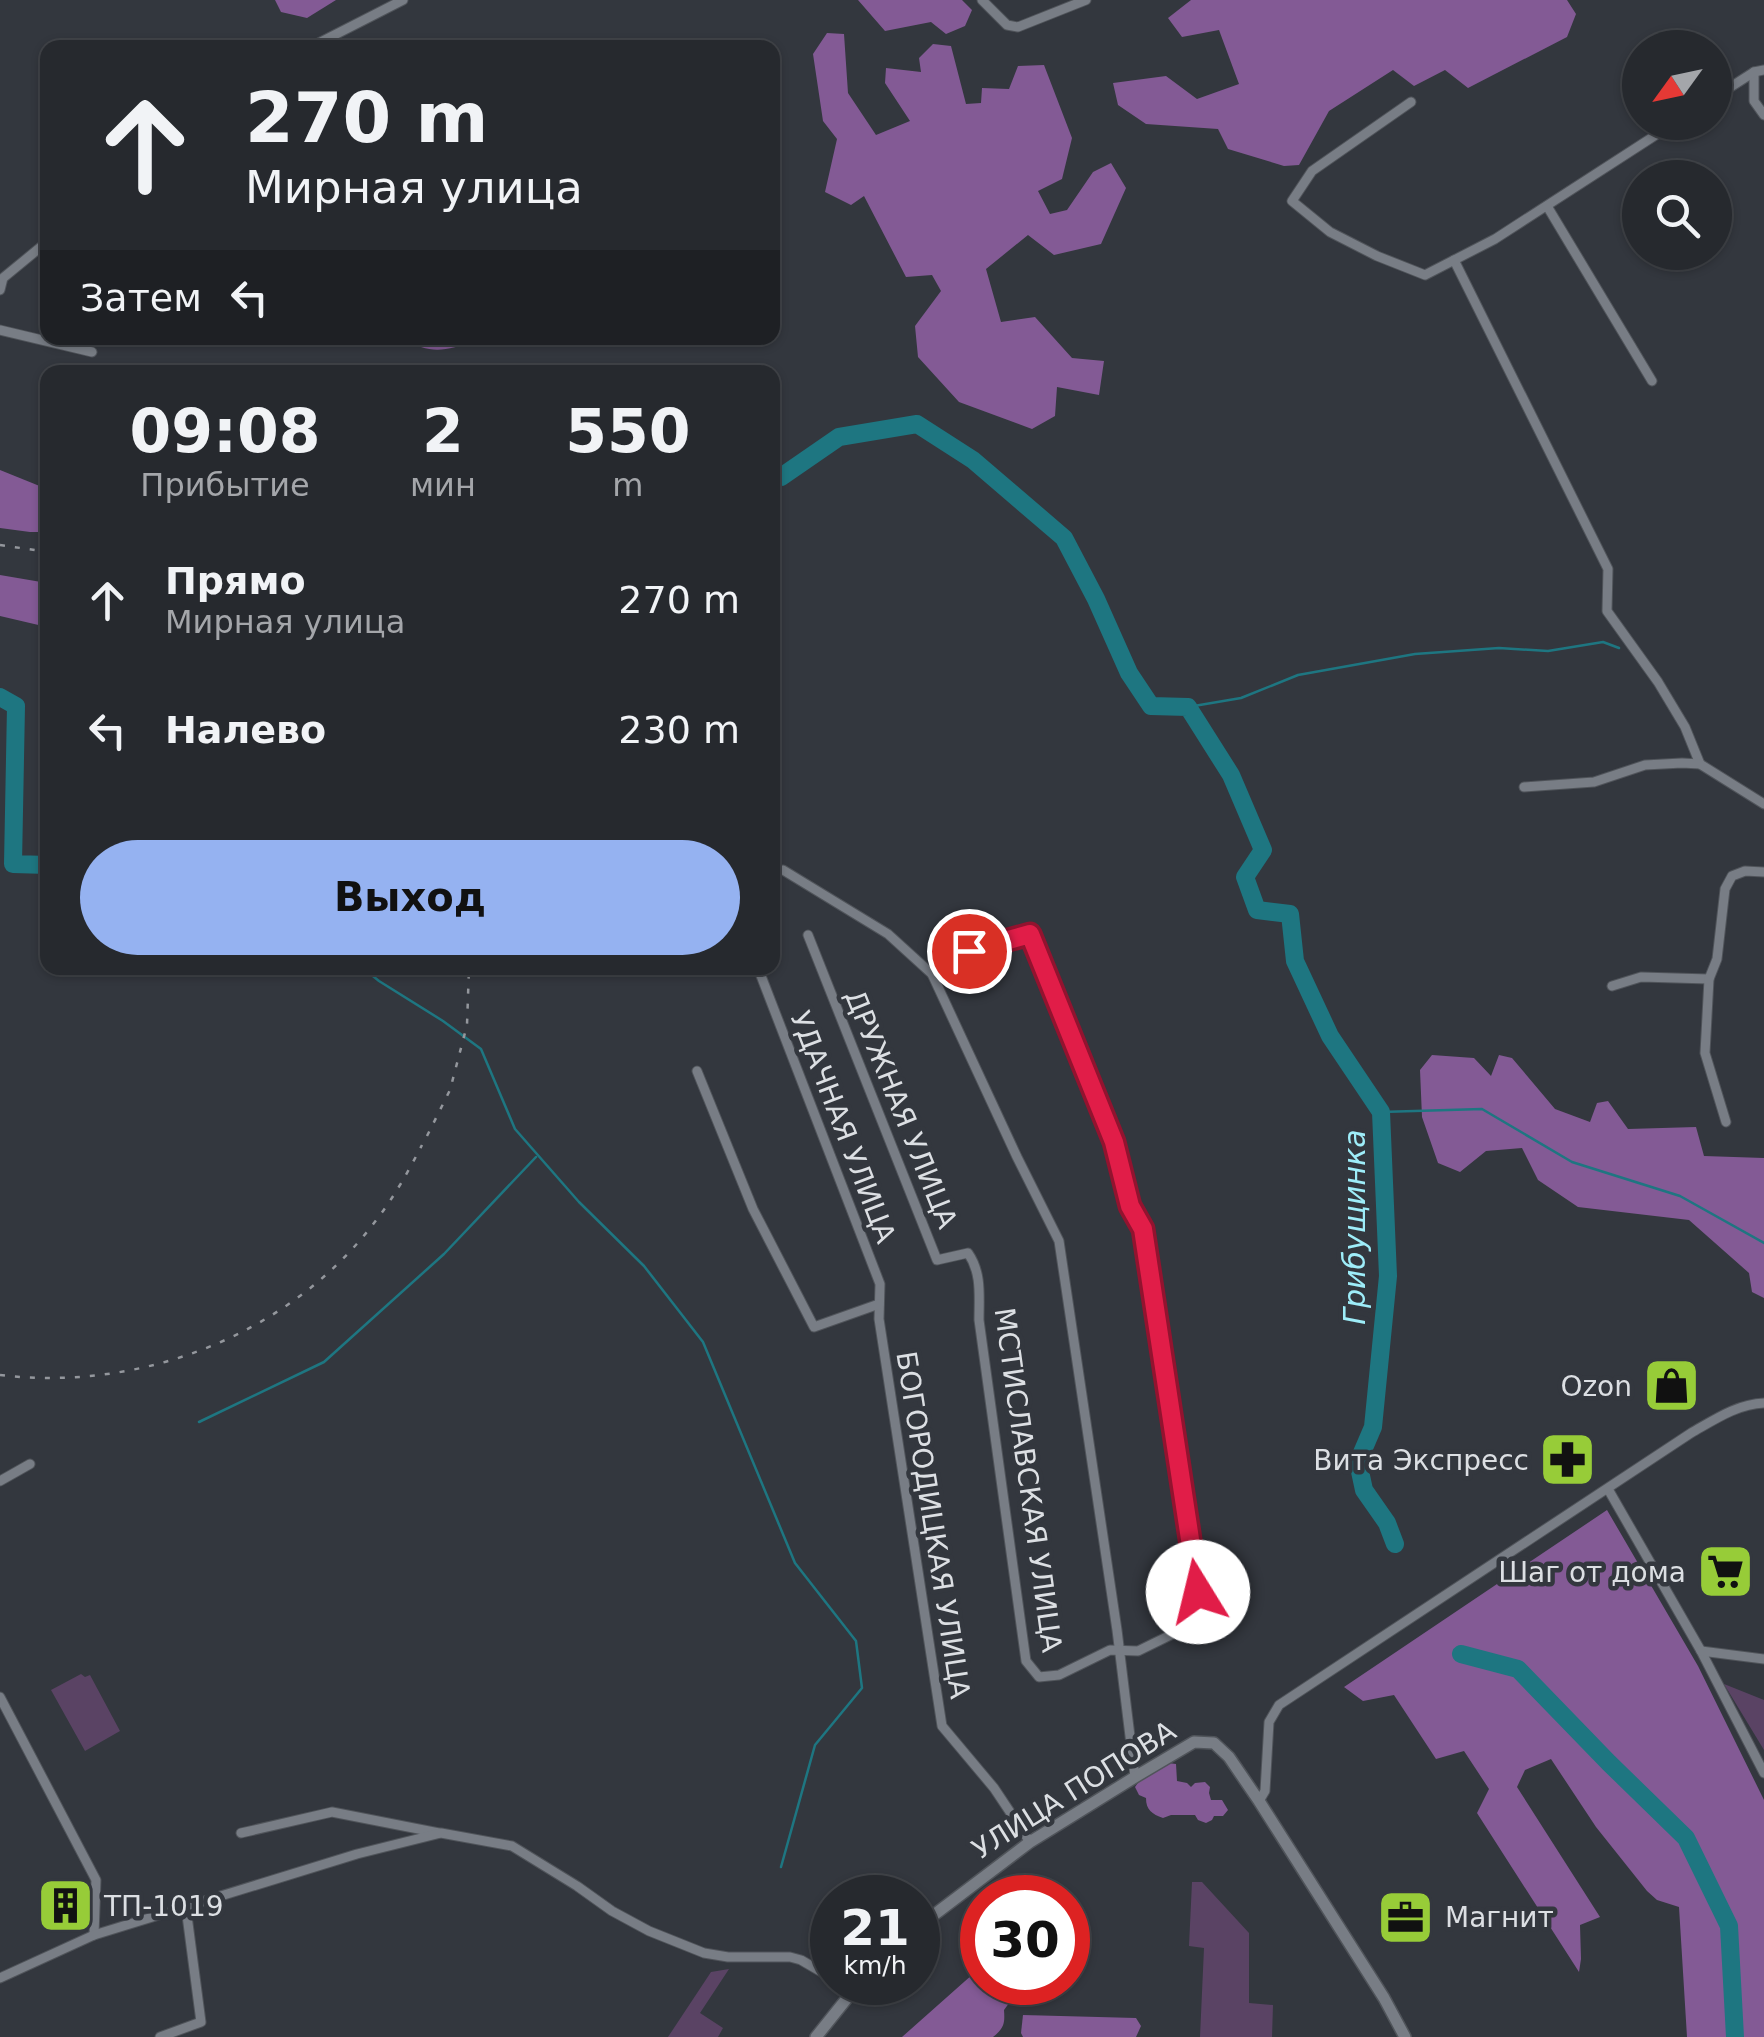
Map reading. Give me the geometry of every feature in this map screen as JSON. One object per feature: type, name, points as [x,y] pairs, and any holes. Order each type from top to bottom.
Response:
[{"type":"street","points":[[324,40],[402,0]]},
{"type":"street","points":[[982,0],[1006,25],[1018,28],[1086,0]]},
{"type":"street","points":[[1732,87],[1759,71]]},
{"type":"street","points":[[1759,71],[1754,101],[1764,115]]},
{"type":"street","points":[[1412,102],[1312,170],[1292,201],[1330,232],[1377,256],[1426,274],[1495,238],[1648,140]]},
{"type":"street","points":[[1546,206],[1652,381]]},
{"type":"street","points":[[0,290],[3,278],[40,248]]},
{"type":"street","points":[[1454,260],[1608,569],[1607,610],[1667,697],[1692,740],[1700,764]]},
{"type":"street","points":[[0,330],[40,340]]},
{"type":"street","points":[[63,345],[92,352]]},
{"type":"street","points":[[1524,787],[1594,782],[1663,763],[1700,764],[1764,804]]},
{"type":"street","points":[[783,870],[888,934],[932,974],[1060,1240],[1135,1777]]},
{"type":"street","points":[[1726,1122],[1705,1053],[1709,979],[1717,959],[1725,889],[1732,876],[1745,871],[1764,872]]},
{"type":"street","points":[[932,974],[939,960],[1030,934],[1114,1142],[1130,1206],[1143,1229],[1198,1592],[1187,1627],[1138,1651],[1120,1652]]},
{"type":"street","name":"ДРУЖНАЯ УЛИЦА","points":[[808,935],[936,1260],[968,1253],[974,1262]]},
{"type":"street","name":"УДАЧНАЯ УЛИЦА","points":[[761,975],[880,1284],[879,1304]]},
{"type":"street","points":[[1612,986],[1641,977],[1709,979]]},
{"type":"street","points":[[697,1070],[753,1209],[814,1327],[879,1304]]},
{"type":"street","name":"МСТИСЛАВСКАЯ УЛИЦА","points":[[974,1262],[979,1280],[978,1320],[1026,1661],[1039,1677],[1059,1675],[1110,1650],[1120,1652]]},
{"type":"street","name":"БОГОРОДИЦКАЯ УЛИЦА","points":[[879,1304],[942,1726],[994,1788],[1030,1842]]},
{"type":"street","points":[[1404,2037],[1384,1998],[1258,1802],[1265,1791],[1269,1722],[1280,1705],[1690,1433],[1750,1404],[1764,1403]]},
{"type":"street","points":[[0,1481],[30,1464]]},
{"type":"street","points":[[1608,1488],[1701,1651],[1764,1773]]},
{"type":"street","points":[[1701,1651],[1764,1659]]},
{"type":"street","points":[[0,1698],[96,1880],[94,1935]]},
{"type":"street","name":"УЛИЦА ПОПОВА","points":[[940,1910],[1030,1842],[1194,1742],[1214,1743],[1229,1757],[1258,1802]]},
{"type":"street","points":[[241,1833],[332,1812],[512,1846],[612,1911],[660,1936],[718,1956],[777,1956],[810,1965]]},
{"type":"street","points":[[0,1978],[94,1935],[357,1854],[441,1833]]},
{"type":"street","points":[[160,2037],[202,2022],[186,1908]]},
{"type":"street","points":[[816,2037],[842,2005]]},
{"type":"shaded area","points":[[275,0],[336,0],[307,18],[281,12]]},
{"type":"shaded area","points":[[858,0],[962,0],[972,10],[965,26],[946,34],[931,22],[885,31]]},
{"type":"shaded area","points":[[1191,0],[1567,0],[1576,14],[1567,37],[1468,88],[1445,70],[1414,86],[1393,70],[1329,111],[1299,165],[1284,166],[1228,149],[1218,129],[1146,124],[1118,105],[1113,83],[1166,76],[1197,99],[1239,84],[1219,30],[1182,37],[1168,18]]},
{"type":"shaded area","points":[[827,33],[844,34],[848,93],[876,135],[910,121],[885,83],[886,68],[921,72],[919,58],[933,44],[951,46],[966,104],[981,103],[982,88],[1009,89],[1018,66],[1044,65],[1072,138],[1062,179],[1038,191],[1050,214],[1067,210],[1093,172],[1111,163],[1126,188],[1101,244],[1054,255],[1028,235],[986,269],[1001,322],[1035,317],[1072,358],[1104,361],[1099,395],[1057,387],[1055,416],[1032,429],[959,402],[918,357],[915,326],[941,291],[932,275],[906,277],[864,196],[851,205],[825,192],[837,139],[823,121],[813,54]]},
{"type":"shaded area","points":[[417,345],[461,345],[438,350]]},
{"type":"shaded area","points":[[0,470],[40,486],[40,532],[0,528]]},
{"type":"shaded area","points":[[0,575],[40,582],[40,625],[0,616]]},
{"type":"shaded area","points":[[1432,1055],[1474,1058],[1491,1076],[1499,1055],[1512,1058],[1555,1109],[1590,1122],[1597,1103],[1608,1101],[1628,1129],[1696,1127],[1704,1156],[1764,1158],[1764,1298],[1752,1292],[1749,1273],[1689,1220],[1578,1207],[1538,1180],[1522,1148],[1486,1151],[1460,1172],[1438,1163],[1422,1117],[1420,1070]]},
{"type":"shaded area","points":[[1607,1510],[1698,1666],[1764,1800],[1764,2037],[1687,2037],[1679,1907],[1657,1900],[1647,1891],[1596,1827],[1551,1759],[1525,1770],[1517,1787],[1600,1917],[1580,1925],[1579,1972],[1477,1813],[1489,1789],[1464,1751],[1436,1759],[1394,1695],[1363,1701],[1344,1687]]},
{"type":"shaded area","points":[[81,1674],[90,1675],[120,1731],[85,1751],[51,1690]]},
{"type":"shaded area","points":[[1724,1684],[1764,1700],[1764,1750]]},
{"type":"shaded area","points":[[1168,1763],[1176,1764],[1177,1781],[1191,1787],[1205,1782],[1210,1787],[1211,1800],[1222,1800],[1228,1810],[1223,1816],[1214,1816],[1206,1823],[1195,1815],[1163,1818],[1150,1811],[1146,1798],[1135,1787]]},
{"type":"shaded area","points":[[1192,1882],[1202,1882],[1249,1933],[1249,2003],[1273,2005],[1272,2037],[1200,2037],[1204,1948],[1189,1946]]},
{"type":"shaded area","points":[[729,1969],[700,2013],[723,2028],[718,2037],[668,2037],[711,1972]]},
{"type":"shaded area","points":[[960,1986],[960,2005],[1008,2005],[1003,2025],[993,2037],[902,2037]]},
{"type":"shaded area","points":[[1023,2015],[1136,2018],[1141,2026],[1136,2037],[1023,2037]]},
{"type":"waterway","name":"Грибущинка","points":[[780,477],[839,437],[917,424],[973,460],[1064,538],[1129,673],[1151,706],[1188,707],[1231,775],[1263,850],[1245,877],[1257,910],[1290,914],[1295,961],[1330,1036],[1381,1112],[1388,1276],[1373,1427],[1358,1462],[1364,1490],[1387,1523],[1395,1544]]},
{"type":"waterway","points":[[1188,707],[1241,698],[1298,675],[1415,654],[1499,648],[1548,651],[1603,642],[1619,648]]},
{"type":"waterway","name":"Грибущинка","points":[[0,697],[16,706],[13,864],[40,865]]},
{"type":"waterway","points":[[372,975],[481,1049],[515,1129],[579,1202],[644,1266],[703,1342],[795,1563],[856,1641],[862,1688],[815,1745],[781,1867]]},
{"type":"waterway","points":[[1381,1112],[1482,1109],[1572,1162],[1680,1196],[1764,1243]]},
{"type":"waterway","points":[[199,1422],[324,1362],[444,1254],[536,1157]]},
{"type":"waterway","name":"Грибущинка","points":[[1461,1654],[1518,1669],[1686,1838],[1729,1926],[1735,2037]]},
{"type":"railway","points":[[0,545],[40,551]]},
{"type":"railway","points":[[427,1136],[450,1090],[467,1025],[469,975]]},
{"type":"railway","points":[[0,1375],[52,1378],[105,1374],[157,1364],[207,1348],[255,1325],[299,1297],[339,1263],[381,1214],[422,1145]]},
{"type":"place","name":"Ozon","points":[[1671,1386]]},
{"type":"place","name":"Вита Экспресс","points":[[1568,1460]]},
{"type":"place","name":"Шаг от дома","points":[[1725,1572]]},
{"type":"place","name":"ТП-1019","points":[[65,1906]]},
{"type":"place","name":"Магнит","points":[[1406,1917]]},
{"type":"route","points":[[969,951],[1030,934],[1114,1142],[1130,1206],[1143,1229],[1198,1592]]}]
